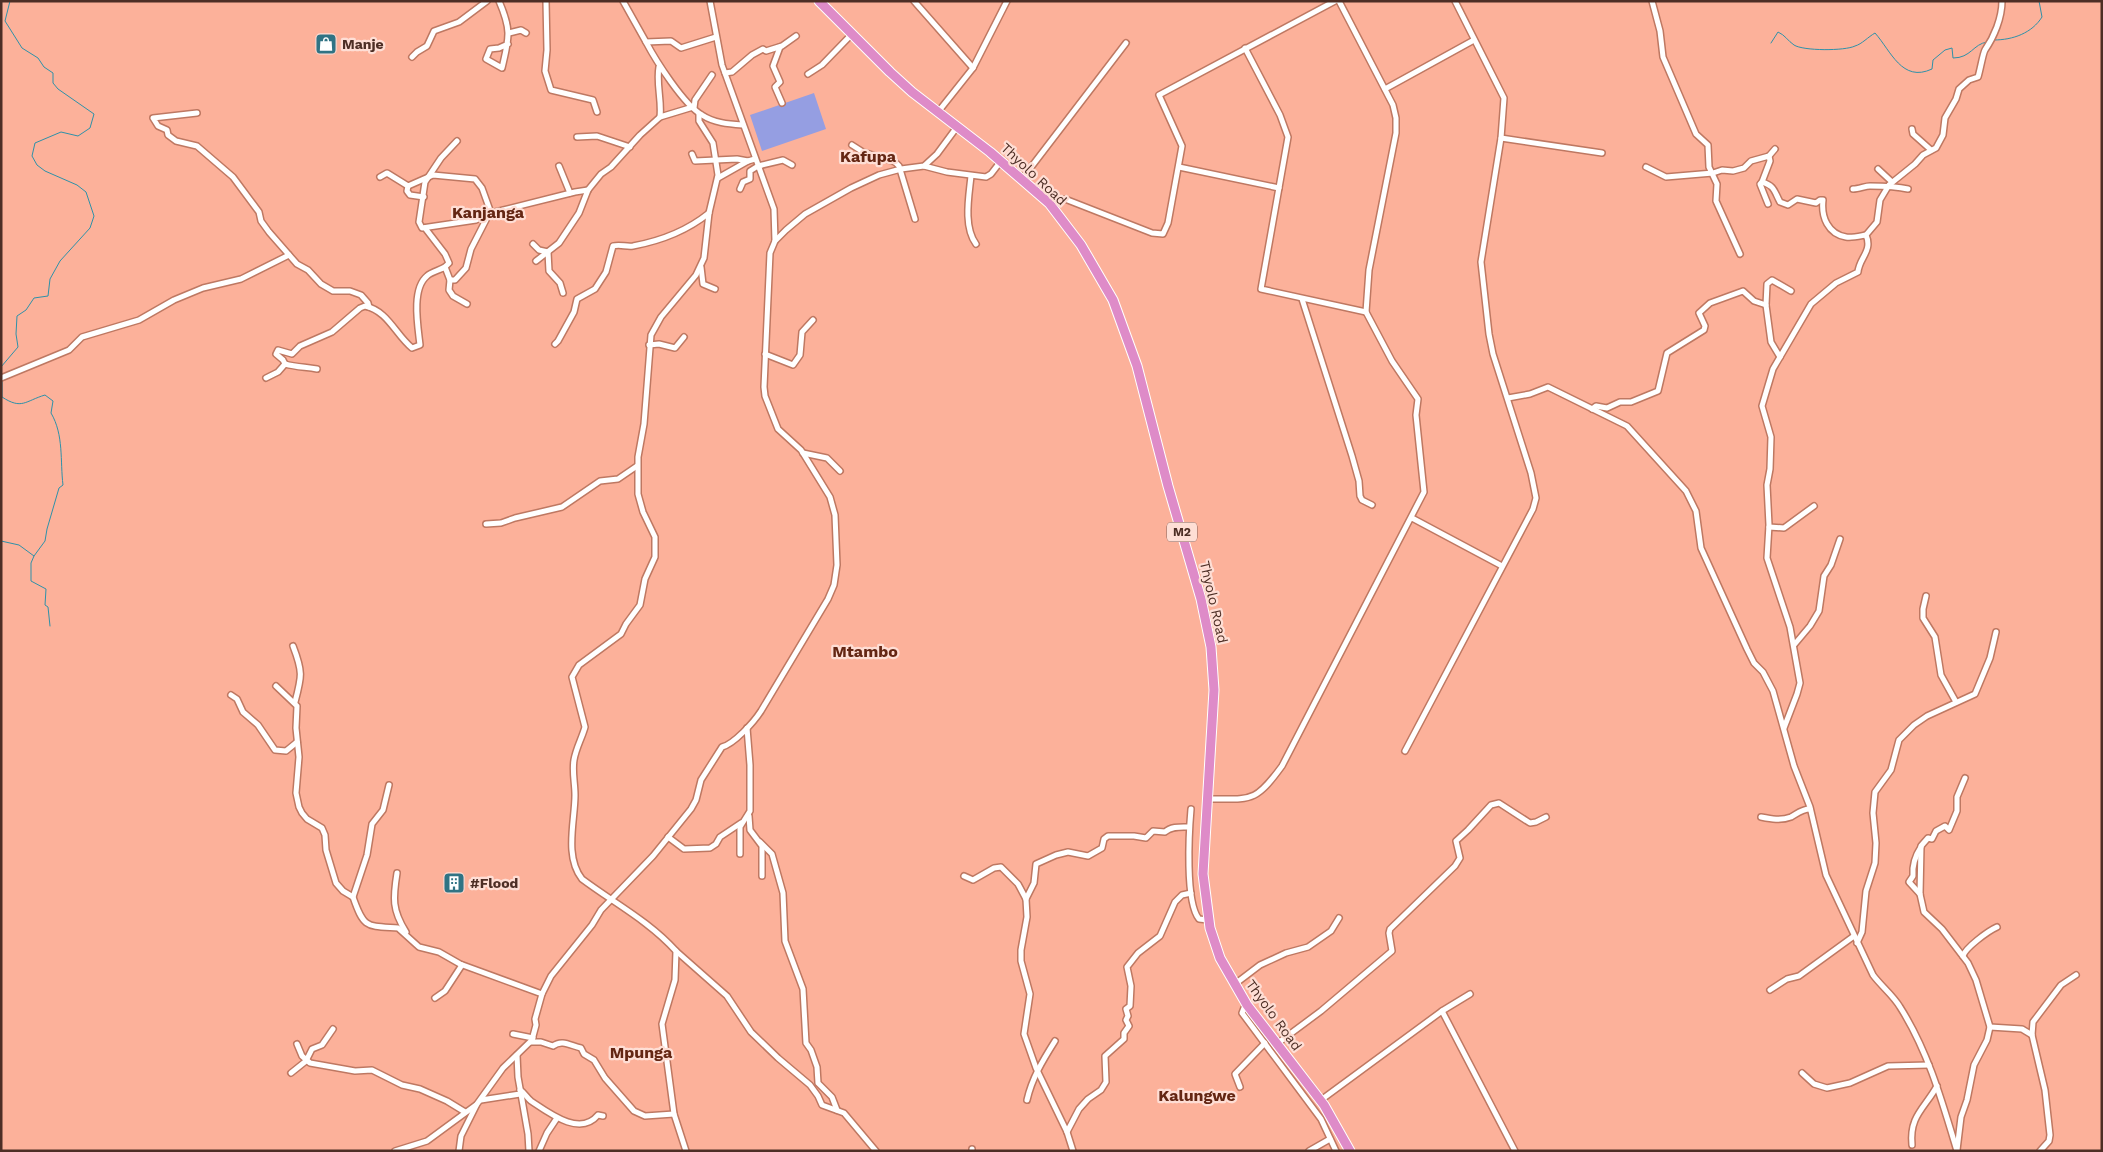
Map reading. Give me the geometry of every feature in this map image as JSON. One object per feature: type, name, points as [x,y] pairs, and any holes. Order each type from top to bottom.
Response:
[{"type":"highway","name":"Thyolo Road","points":[[819,1],[890,72],[1001,161],[1049,203],[1091,260],[1113,300],[1131,346],[1168,486],[1201,599],[1210,647],[1214,683],[1203,874],[1208,920],[1220,958],[1234,984],[1247,1005],[1321,1100],[1350,1151]]},
{"type":"street","points":[[412,57],[427,46],[434,31],[459,22],[488,1]]},
{"type":"street","points":[[499,1],[510,33],[508,44],[502,68],[486,59],[490,49],[508,44]]},
{"type":"street","points":[[546,1],[547,50],[545,71],[551,90],[593,100],[597,112]]},
{"type":"street","points":[[623,1],[660,67],[699,114],[718,122],[743,125]]},
{"type":"street","points":[[459,1151],[461,1136],[479,1102],[503,1068],[532,1040],[536,1025],[535,1019],[542,994],[551,976],[611,898],[653,856],[691,809],[696,800],[700,780],[722,747],[729,745],[762,711],[821,613],[832,592],[836,575],[837,538],[830,497],[803,453],[778,429],[766,401],[764,387],[765,354],[770,254],[775,241],[774,209],[725,73],[710,1]]},
{"type":"street","points":[[914,1],[973,68]]},
{"type":"street","points":[[938,112],[973,68],[1006,1]]},
{"type":"street","points":[[1049,203],[1054,200],[1065,200],[1152,233],[1163,234],[1168,223],[1179,167],[1181,142],[1159,95],[1335,1]]},
{"type":"street","points":[[1208,799],[1252,798],[1263,791],[1285,762],[1424,492],[1416,414],[1418,399],[1376,333],[1366,312],[1369,270],[1396,133],[1395,111],[1339,1]]},
{"type":"street","points":[[1405,751],[1533,509],[1536,498],[1531,473],[1493,354],[1481,262],[1501,138],[1504,98],[1455,1]]},
{"type":"street","points":[[1652,1],[1660,31],[1663,57],[1696,134],[1708,145],[1709,167],[1717,184],[1716,201],[1740,254]]},
{"type":"street","points":[[1762,182],[1771,185],[1776,190],[1780,202],[1786,205],[1797,200],[1816,203],[1822,200],[1821,210],[1823,217],[1834,232],[1846,237],[1866,235],[1877,222],[1880,200],[1890,184],[1931,150],[1936,148],[1943,135],[1945,118],[1956,99],[1959,89],[1969,80],[1978,77],[1984,51],[1994,36],[2002,1]]},
{"type":"street","points":[[510,33],[521,30],[526,33]]},
{"type":"street","points":[[808,74],[822,65],[852,34]]},
{"type":"street","points":[[725,73],[732,72],[752,54],[763,49],[766,51],[780,47],[796,36]]},
{"type":"street","points":[[646,42],[671,41],[681,48],[716,37]]},
{"type":"street","points":[[1385,90],[1474,40]]},
{"type":"street","points":[[1022,179],[1126,43]]},
{"type":"street","points":[[780,47],[772,66],[780,82],[776,87],[782,102]]},
{"type":"street","points":[[1245,48],[1280,115],[1288,137],[1261,289],[1366,312]]},
{"type":"street","points":[[660,67],[658,84],[660,117]]},
{"type":"street","points":[[693,107],[695,100],[709,83],[712,75]]},
{"type":"street","points":[[536,261],[559,243],[574,221],[588,190],[601,174],[611,167],[660,117],[693,107]]},
{"type":"street","points":[[197,112],[153,118],[158,126],[166,130],[168,135],[176,141],[197,146],[233,177],[259,212],[260,221],[297,264],[308,270],[321,284],[333,291],[350,291],[361,295],[369,307]]},
{"type":"street","points":[[699,114],[699,121],[713,143],[717,161],[718,178],[701,266],[703,284],[715,289]]},
{"type":"street","points":[[924,166],[937,154],[958,127]]},
{"type":"street","points":[[1912,129],[1913,134],[1931,150]]},
{"type":"street","points":[[577,137],[597,136],[630,147]]},
{"type":"street","points":[[1501,138],[1602,153]]},
{"type":"street","points":[[317,368],[303,366],[298,368],[285,364],[276,354],[278,350],[292,354],[300,346],[332,332],[360,308],[369,307],[380,312],[401,339],[412,348],[420,345],[415,314],[420,286],[427,276],[445,268],[448,263],[445,254],[419,222],[425,182],[441,158],[457,141]]},
{"type":"street","points":[[852,145],[863,152],[895,162],[901,169],[916,219]]},
{"type":"street","points":[[1646,167],[1666,177],[1713,173],[1744,168],[1751,161],[1769,156],[1775,149]]},
{"type":"street","points":[[692,154],[695,161],[737,159],[748,161]]},
{"type":"street","points":[[1768,204],[1760,184],[1770,161],[1769,156]]},
{"type":"street","points":[[718,178],[755,158]]},
{"type":"street","points":[[740,189],[743,182],[750,178],[750,171],[758,166],[783,160],[792,165]]},
{"type":"street","points":[[775,241],[805,214],[851,188],[879,175],[901,169],[924,166],[971,176],[989,176],[1001,161]]},
{"type":"street","points":[[559,166],[570,193]]},
{"type":"street","points":[[1179,167],[1279,188]]},
{"type":"street","points":[[1878,169],[1890,184]]},
{"type":"street","points":[[380,177],[387,173],[408,186]]},
{"type":"street","points":[[408,186],[438,175],[475,179],[482,188],[490,214],[471,250],[466,268],[454,280],[450,280]]},
{"type":"street","points":[[971,176],[969,210],[971,236],[976,244]]},
{"type":"street","points":[[1853,189],[1890,184],[1908,189]]},
{"type":"street","points":[[408,186],[407,191],[410,195],[424,198]]},
{"type":"street","points":[[424,228],[476,220],[490,214],[588,190]]},
{"type":"street","points":[[554,344],[558,341],[574,312],[577,299],[595,289],[606,272],[614,246],[633,246],[667,236],[693,225],[710,213]]},
{"type":"street","points":[[1784,728],[1799,688],[1790,627],[1767,558],[1769,527],[1766,485],[1770,469],[1771,437],[1762,406],[1770,378],[1780,357],[1811,304],[1836,284],[1851,275],[1857,274],[1868,248],[1869,242],[1866,235]]},
{"type":"street","points":[[533,244],[539,250],[548,252]]},
{"type":"street","points":[[548,252],[548,271],[560,283],[563,293]]},
{"type":"street","points":[[3,377],[69,350],[82,337],[139,320],[174,300],[196,293],[203,288],[241,279],[289,255]]},
{"type":"street","points":[[701,266],[661,316],[650,335],[644,424],[637,466],[638,494],[643,512],[655,537],[656,549],[655,557],[644,579],[640,605],[618,638],[579,665],[572,677],[585,727],[578,741],[574,760],[574,861],[582,879],[611,898],[664,938],[727,996],[751,1032],[810,1085],[822,1105],[844,1114],[876,1151]]},
{"type":"street","points":[[445,268],[450,280],[449,290],[453,296],[467,304]]},
{"type":"street","points":[[1780,357],[1771,342],[1766,304],[1767,284],[1772,280],[1791,291]]},
{"type":"street","points":[[1592,408],[1596,406],[1607,408],[1620,402],[1631,402],[1658,391],[1667,353],[1704,330],[1705,326],[1698,313],[1710,303],[1744,291],[1754,301],[1766,304]]},
{"type":"street","points":[[1302,299],[1352,456],[1359,481],[1360,496],[1362,500],[1372,505]]},
{"type":"street","points":[[765,354],[793,365],[800,355],[802,332],[813,320]]},
{"type":"street","points":[[649,345],[659,344],[675,348],[684,337]]},
{"type":"street","points":[[266,378],[278,372],[285,364]]},
{"type":"street","points":[[1508,398],[1530,394],[1548,387],[1620,421],[1634,432],[1690,496],[1696,511],[1701,548],[1754,663],[1768,680],[1794,766],[1810,808],[1826,876],[1873,975],[1904,1013],[1929,1065],[1957,1151]]},
{"type":"street","points":[[803,453],[827,458],[840,470]]},
{"type":"street","points":[[486,524],[502,523],[514,518],[564,507],[600,480],[618,479],[637,466]]},
{"type":"street","points":[[1769,527],[1784,528],[1814,506]]},
{"type":"street","points":[[1412,518],[1502,566]]},
{"type":"street","points":[[1794,645],[1810,626],[1819,610],[1824,576],[1831,565],[1840,539]]},
{"type":"street","points":[[1926,596],[1922,610],[1923,618],[1935,637],[1940,671],[1956,702]]},
{"type":"street","points":[[1857,943],[1864,924],[1866,891],[1875,863],[1876,843],[1873,813],[1875,792],[1891,770],[1897,745],[1904,734],[1926,716],[1972,696],[1978,690],[1990,658],[1996,632]]},
{"type":"street","points":[[293,646],[301,666],[302,676],[295,702]]},
{"type":"street","points":[[276,686],[295,702],[297,706],[298,771],[296,793],[299,807],[307,819],[322,828],[325,835],[326,850],[336,883],[342,892],[352,897]]},
{"type":"street","points":[[231,695],[237,699],[243,712],[258,725],[275,750],[286,751],[297,742]]},
{"type":"street","points":[[747,728],[750,783],[748,815],[750,830],[772,854],[783,893],[785,940],[803,989],[806,1042],[817,1067],[818,1083],[832,1096],[837,1110]]},
{"type":"street","points":[[1920,894],[1909,882],[1913,876],[1912,869],[1915,856],[1928,838],[1932,839],[1936,832],[1945,826],[1950,830],[1957,811],[1957,797],[1965,778]]},
{"type":"street","points":[[389,785],[383,810],[372,824],[367,855],[352,897],[356,907],[369,926],[398,928],[419,946],[439,952],[462,965],[542,994]]},
{"type":"street","points":[[1278,1043],[1321,1011],[1392,950],[1388,933],[1390,929],[1455,866],[1460,858],[1456,840],[1468,830],[1490,805],[1499,802],[1530,822],[1536,822],[1546,817]]},
{"type":"street","points":[[1761,817],[1773,820],[1789,818],[1803,809],[1810,808]]},
{"type":"street","points":[[1191,809],[1189,827],[1191,893],[1196,916],[1201,920],[1208,920]]},
{"type":"street","points":[[740,854],[739,836],[748,815]]},
{"type":"street","points":[[668,837],[684,849],[710,848],[716,844],[720,837],[743,823]]},
{"type":"street","points":[[1026,899],[1034,883],[1036,864],[1056,855],[1068,852],[1088,856],[1102,848],[1104,839],[1108,836],[1146,838],[1153,831],[1165,832],[1168,829],[1189,827]]},
{"type":"street","points":[[760,842],[762,846],[762,876]]},
{"type":"street","points":[[1921,846],[1920,894],[1924,912],[1942,929],[1963,956],[1976,980],[1990,1027],[1987,1040],[1974,1065],[1961,1119],[1957,1151]]},
{"type":"street","points":[[964,876],[973,880],[994,868],[1001,867],[1018,884],[1026,899],[1027,918],[1021,950],[1021,961],[1030,994],[1024,1034],[1038,1072],[1067,1132],[1073,1151]]},
{"type":"street","points":[[397,873],[393,900],[398,920],[409,937]]},
{"type":"street","points":[[1067,1132],[1080,1109],[1088,1099],[1101,1090],[1106,1082],[1105,1056],[1124,1039],[1124,1032],[1129,1026],[1126,1020],[1128,1016],[1126,1009],[1130,1006],[1131,986],[1127,966],[1138,953],[1160,936],[1175,902],[1182,895],[1191,893]]},
{"type":"street","points":[[1234,984],[1260,965],[1286,953],[1308,947],[1331,931],[1340,918]]},
{"type":"street","points":[[1963,956],[1964,952],[1979,939],[1997,927]]},
{"type":"street","points":[[1770,990],[1787,979],[1799,976],[1825,959],[1835,948],[1854,936]]},
{"type":"street","points":[[676,951],[675,980],[662,1024],[674,1114],[686,1151]]},
{"type":"street","points":[[435,998],[445,991],[462,965]]},
{"type":"street","points":[[2040,1151],[2050,1135],[2045,1090],[2032,1035],[2033,1022],[2061,985],[2076,975]]},
{"type":"street","points":[[1321,1100],[1442,1011],[1470,994]]},
{"type":"street","points":[[1247,1005],[1242,1013],[1321,1120],[1336,1151]]},
{"type":"street","points":[[1442,1011],[1515,1151]]},
{"type":"street","points":[[1990,1027],[2022,1030],[2032,1035]]},
{"type":"street","points":[[291,1073],[306,1061],[312,1049],[322,1044],[333,1029]]},
{"type":"street","points":[[513,1034],[553,1046],[557,1043],[567,1043],[581,1048],[584,1054],[594,1060],[610,1086],[634,1111],[645,1116],[674,1114]]},
{"type":"street","points":[[1027,1100],[1030,1085],[1038,1072],[1039,1066],[1056,1041]]},
{"type":"street","points":[[1240,1087],[1234,1074],[1265,1043]]},
{"type":"street","points":[[297,1044],[306,1061],[346,1070],[372,1070],[402,1085],[447,1101],[465,1112]]},
{"type":"street","points":[[517,1055],[520,1092],[526,1121],[529,1151]]},
{"type":"street","points":[[1802,1073],[1814,1084],[1826,1088],[1850,1083],[1888,1066],[1929,1065]]},
{"type":"street","points":[[1912,1145],[1913,1129],[1919,1110],[1928,1101],[1937,1086]]},
{"type":"street","points":[[395,1151],[427,1140],[479,1102],[520,1092],[526,1094],[530,1100],[557,1118],[578,1125],[592,1122],[598,1115],[603,1116]]},
{"type":"street","points":[[539,1151],[547,1133],[557,1118]]},
{"type":"street","points":[[1309,1151],[1330,1138]]},
{"type":"shaded area","points":[[814,93],[826,129],[762,151],[750,115]]},
{"type":"waterway","points":[[1,367],[18,347],[16,334],[17,316],[26,310],[34,298],[48,296],[50,279],[60,261],[90,228],[94,216],[86,192],[77,185],[45,171],[37,165],[32,156],[35,143],[61,132],[78,136],[90,128],[94,114],[58,89],[53,83],[53,73],[44,67],[38,58],[22,48],[5,21],[10,1]]},
{"type":"waterway","points":[[1994,40],[2015,37],[2038,23],[2042,17],[2039,1]]},
{"type":"waterway","points":[[1771,43],[1778,32],[1799,47],[1843,49],[1858,45],[1875,33],[1892,56],[1905,69],[1913,72],[1922,72],[1932,69],[1933,60],[1945,50],[1952,48],[1953,58],[1959,57],[1964,56],[1978,45],[1987,42]]},
{"type":"waterway","points":[[2,380],[2,397],[9,401],[19,404],[45,395],[53,401],[51,413],[60,439],[63,485],[59,488],[45,541],[34,556]]},
{"type":"waterway","points":[[1,541],[19,545],[34,556],[31,563],[31,581],[46,589],[45,605],[48,607],[50,626]]},
{"type":"place","name":"Manje","points":[[326,44]]},
{"type":"place","name":"#Flood","points":[[454,883]]},
{"type":"district","name":"Kafupa","points":[[868,156]]},
{"type":"district","name":"Kanjanga","points":[[488,212]]},
{"type":"district","name":"Mtambo","points":[[865,651]]},
{"type":"district","name":"Mpunga","points":[[641,1052]]},
{"type":"district","name":"Kalungwe","points":[[1197,1095]]}]
